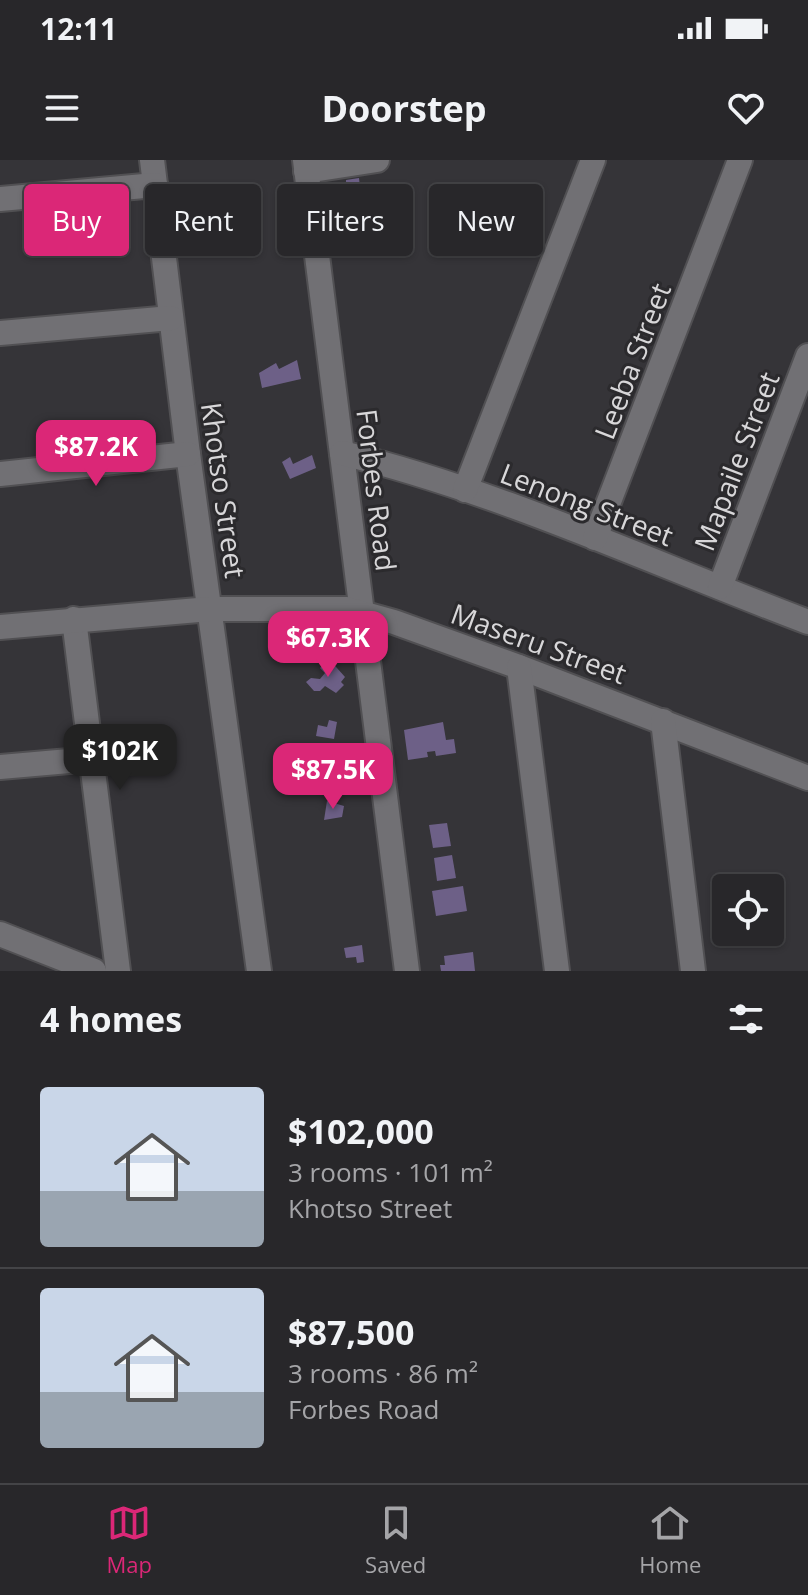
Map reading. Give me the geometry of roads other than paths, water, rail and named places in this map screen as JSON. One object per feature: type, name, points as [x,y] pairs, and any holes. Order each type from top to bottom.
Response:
[{"type":"street","name":"Khotso Street","points":[[152,160],[155,184]]},
{"type":"street","points":[[306,166],[377,160]]},
{"type":"street","points":[[465,490],[593,160]]},
{"type":"street","name":"Leeba Street","points":[[595,538],[740,160]]},
{"type":"street","name":"Forbes Road","points":[[306,166],[407,971]]},
{"type":"street","points":[[0,199],[145,186]]},
{"type":"street","name":"Khotso Street","points":[[164,256],[259,971]]},
{"type":"street","points":[[0,333],[171,318]]},
{"type":"street","name":"Mapaile Street","points":[[720,587],[808,356]]},
{"type":"street","name":"Lenong Street","points":[[342,453],[465,490],[808,622]]},
{"type":"street","points":[[0,474],[188,454]]},
{"type":"street","name":"Maseru Street","points":[[0,627],[210,609],[339,609],[363,612],[519,667],[808,778]]},
{"type":"street","points":[[74,619],[118,971]]},
{"type":"street","points":[[519,667],[557,971]]},
{"type":"street","points":[[663,721],[693,971]]},
{"type":"street","points":[[0,767],[92,759]]},
{"type":"street","points":[[0,934],[94,971]]}]
